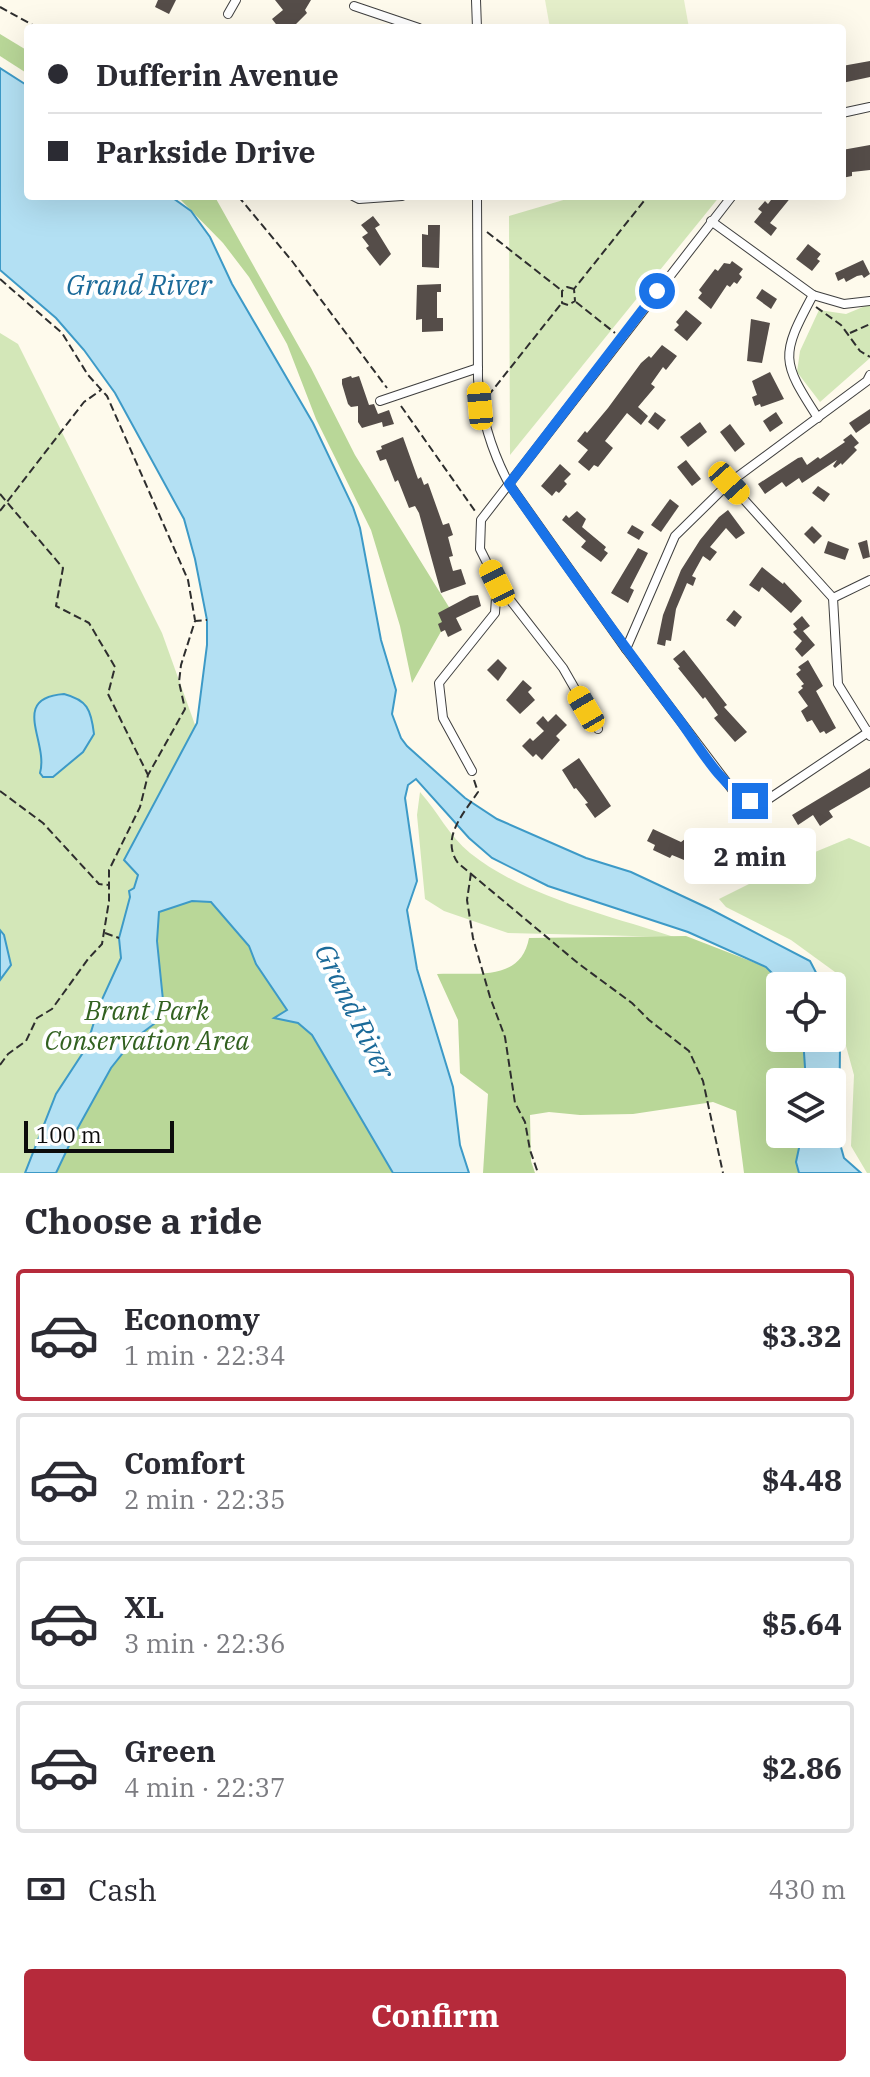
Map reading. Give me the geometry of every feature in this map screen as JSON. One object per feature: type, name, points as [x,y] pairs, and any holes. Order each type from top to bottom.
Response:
[{"type":"street","points":[[228,14],[236,0]]},
{"type":"street","points":[[476,0],[477,24]]},
{"type":"street","points":[[354,6],[407,24]]},
{"type":"street","points":[[846,112],[870,107]]},
{"type":"street","points":[[477,200],[480,406],[494,456],[509,484],[626,649],[734,792],[750,801],[767,800],[869,734],[838,684],[833,598],[729,483]]},
{"type":"street","points":[[598,729],[563,668],[497,583],[480,549],[481,520],[729,200]]},
{"type":"street","points":[[711,221],[811,298],[844,304],[870,301]]},
{"type":"street","points":[[811,298],[788,350],[791,377],[818,418]]},
{"type":"street","points":[[380,401],[478,368]]},
{"type":"street","points":[[626,649],[675,536],[729,483],[867,381],[870,375]]},
{"type":"street","points":[[833,598],[870,580]]},
{"type":"street","points":[[472,771],[443,718],[439,683],[495,613],[497,583]]},
{"type":"path","points":[[0,7],[31,24]]},
{"type":"path","points":[[241,200],[292,261],[394,396],[481,520]]},
{"type":"path","points":[[621,338],[575,301],[574,289],[645,200]]},
{"type":"path","points":[[477,225],[562,291]]},
{"type":"path","points":[[0,279],[62,333],[88,375],[107,396],[121,434],[167,526],[188,580],[195,621],[180,674],[185,709],[148,775],[140,807],[109,870],[109,901],[102,944],[52,1009],[37,1018],[26,1041],[8,1054],[0,1065]]},
{"type":"path","points":[[562,303],[562,291],[567,287],[574,289]]},
{"type":"path","points":[[811,298],[849,333],[860,351],[870,357]]},
{"type":"path","points":[[562,303],[568,305],[575,301]]},
{"type":"path","points":[[480,406],[562,303]]},
{"type":"path","points":[[849,333],[870,324]]},
{"type":"path","points":[[0,511],[84,402],[101,390]]},
{"type":"path","points":[[0,494],[63,568],[56,606],[89,623],[115,667],[108,694],[148,775]]},
{"type":"path","points":[[195,621],[207,620]]},
{"type":"path","points":[[472,771],[478,792],[452,833],[452,854],[579,964],[689,1051],[703,1081],[723,1173]]},
{"type":"path","points":[[0,791],[43,823],[99,884],[108,885]]},
{"type":"path","points":[[471,872],[467,900],[473,938],[505,1037],[515,1103],[525,1122],[538,1173]]},
{"type":"path","points":[[104,932],[119,938]]},
{"type":"green space","points":[[545,0],[684,0],[688,24],[549,24]]},
{"type":"green space","points":[[0,34],[24,49],[24,71],[0,56]]},
{"type":"green space","points":[[181,200],[217,200],[311,368],[355,455],[452,612],[412,683],[400,626],[371,530],[316,419],[287,344],[249,277],[223,243]]},
{"type":"green space","points":[[563,200],[717,200],[510,455],[509,216]]},
{"type":"green space","points":[[870,304],[870,358],[820,402],[797,372],[800,351],[819,310],[846,314]]},
{"type":"green space","name":"Brant Park Conservation Area","points":[[0,333],[18,344],[162,633],[331,1103],[331,1173],[0,1173]]},
{"type":"green space","points":[[420,792],[470,853],[516,882],[568,903],[674,937],[508,933],[444,911],[425,899],[417,815]]},
{"type":"green space","points":[[849,838],[870,847],[870,1173],[867,1173],[851,1146],[854,1075],[846,1046],[846,972],[835,972],[791,940],[726,907],[719,899]]},
{"type":"green space","points":[[192,901],[211,902],[249,946],[256,964],[287,1010],[276,1018],[298,1023],[312,1035],[393,1173],[56,1173],[111,1068],[134,1039],[154,1024],[163,1000],[157,941],[159,911]]},
{"type":"green space","points":[[686,936],[766,967],[771,972],[766,972],[766,1052],[804,1052],[805,1068],[766,1068],[766,1148],[799,1148],[796,1162],[799,1173],[744,1173],[736,1111],[713,1102],[633,1114],[549,1112],[530,1115],[531,1161],[535,1173],[483,1173],[488,1094],[460,1073],[458,1020],[437,974],[480,974],[506,969],[524,952],[529,938]]},
{"type":"water","name":"Grand River","points":[[0,68],[24,83],[24,200],[176,200],[191,211],[210,237],[232,284],[313,423],[353,507],[360,528],[381,640],[396,690],[392,714],[407,746],[465,798],[497,819],[586,858],[631,872],[710,909],[810,961],[816,972],[771,972],[688,932],[548,886],[492,858],[469,838],[416,779],[408,785],[405,798],[417,881],[407,910],[417,969],[453,1087],[460,1145],[469,1173],[393,1173],[312,1035],[298,1023],[274,1018],[287,1010],[256,964],[249,946],[211,902],[192,901],[159,912],[157,941],[163,1000],[154,1024],[134,1039],[111,1068],[56,1173],[25,1173],[56,1094],[86,1048],[99,1006],[121,958],[119,938],[129,891],[134,888],[138,875],[124,860],[197,723],[207,645],[207,620],[184,519],[115,393],[56,318],[0,270]]},
{"type":"water","points":[[64,694],[78,699],[86,707],[94,734],[83,752],[53,777],[43,777],[40,773],[35,713],[38,704],[48,697]]},
{"type":"water","points":[[0,930],[11,965],[0,980]]},
{"type":"water","points":[[804,1052],[840,1052],[840,1068],[805,1068]]},
{"type":"water","points":[[799,1148],[841,1148],[844,1158],[861,1173],[799,1173],[796,1162]]},
{"type":"building","points":[[158,0],[176,0],[169,14],[155,7]]},
{"type":"building","points":[[275,0],[311,0],[305,10],[307,13],[296,24],[276,24],[272,19],[283,10]]},
{"type":"building","points":[[870,61],[870,77],[846,82],[846,65]]},
{"type":"building","points":[[870,145],[870,170],[852,172],[852,176],[846,177],[846,149]]},
{"type":"building","points":[[771,200],[789,200],[770,223],[777,228],[771,236],[754,222],[762,212],[758,209],[765,201],[768,204]]},
{"type":"building","points":[[373,216],[380,225],[375,228],[391,254],[380,266],[366,248],[369,246],[362,237],[368,233],[361,225]]},
{"type":"building","points":[[428,225],[440,225],[439,268],[422,267],[422,234],[428,235]]},
{"type":"building","points":[[808,244],[821,254],[812,271],[796,259]]},
{"type":"building","points":[[863,260],[870,274],[846,282],[844,278],[838,281],[835,273]]},
{"type":"building","points":[[732,261],[743,269],[739,274],[742,277],[737,284],[727,285],[711,309],[698,298],[702,293],[699,290],[715,269],[718,271],[724,263],[730,264]]},
{"type":"building","points":[[441,284],[441,292],[437,292],[437,318],[443,318],[443,331],[422,332],[422,319],[416,320],[417,285]]},
{"type":"building","points":[[762,289],[777,299],[771,309],[756,298]]},
{"type":"building","points":[[686,310],[702,323],[687,341],[674,330],[679,325],[676,322]]},
{"type":"building","points":[[751,319],[770,323],[762,363],[747,361]]},
{"type":"building","points":[[662,345],[677,356],[666,370],[663,367],[651,384],[655,387],[638,407],[648,416],[641,425],[627,413],[605,441],[613,448],[598,467],[594,465],[589,471],[578,462],[588,450],[577,441],[608,408],[641,363],[649,356],[651,358]]},
{"type":"building","points":[[770,372],[784,399],[755,406],[752,397],[757,395],[752,381]]},
{"type":"building","points":[[359,376],[369,405],[374,404],[378,414],[389,410],[394,424],[383,427],[382,422],[362,428],[358,422],[358,406],[348,404],[342,384],[342,379]]},
{"type":"building","points":[[870,409],[870,423],[856,433],[849,423]]},
{"type":"building","points":[[655,412],[666,420],[658,430],[648,422]]},
{"type":"building","points":[[776,412],[783,423],[770,432],[763,421]]},
{"type":"building","points":[[700,422],[707,432],[688,447],[680,437]]},
{"type":"building","points":[[730,424],[745,444],[735,452],[720,432]]},
{"type":"building","points":[[851,434],[859,443],[854,447],[857,450],[842,465],[833,466],[837,460],[802,483],[799,478],[786,487],[782,482],[765,494],[758,484],[798,458],[802,457],[807,465],[818,457],[820,459],[845,442],[843,440]]},
{"type":"building","points":[[403,437],[418,479],[421,477],[424,485],[428,483],[443,525],[449,523],[453,535],[448,537],[453,556],[449,557],[453,571],[461,569],[466,584],[441,593],[419,513],[415,506],[409,508],[386,459],[380,461],[376,451]]},
{"type":"building","points":[[686,460],[701,479],[692,486],[677,467]]},
{"type":"building","points":[[560,464],[571,474],[564,481],[567,484],[552,496],[541,486]]},
{"type":"building","points":[[818,486],[830,494],[824,502],[812,493]]},
{"type":"building","points":[[670,499],[679,506],[661,532],[651,525]]},
{"type":"building","points":[[728,510],[745,533],[736,539],[726,528],[710,547],[717,552],[710,561],[703,556],[692,576],[696,578],[693,586],[687,583],[676,609],[671,641],[666,640],[665,646],[657,644],[663,615],[681,570],[700,540]]},
{"type":"building","points":[[577,511],[586,519],[582,527],[606,547],[604,550],[608,553],[601,562],[581,547],[586,541],[562,520]]},
{"type":"building","points":[[632,525],[644,532],[639,540],[627,533]]},
{"type":"building","points":[[812,526],[822,536],[814,544],[804,534]]},
{"type":"building","points":[[867,540],[870,557],[863,559],[858,543]]},
{"type":"building","points":[[828,541],[849,549],[845,560],[824,553]]},
{"type":"building","points":[[638,548],[648,553],[630,588],[634,590],[628,603],[611,593]]},
{"type":"building","points":[[762,567],[784,582],[802,601],[791,613],[762,587],[759,592],[749,585]]},
{"type":"building","points":[[478,595],[481,606],[456,618],[462,630],[448,637],[445,630],[441,632],[438,624],[442,622],[438,613]]},
{"type":"building","points":[[734,610],[742,617],[735,627],[726,620]]},
{"type":"building","points":[[802,616],[810,626],[803,631],[815,645],[802,657],[795,649],[802,641],[793,632],[797,629],[793,624]]},
{"type":"building","points":[[684,650],[727,705],[724,707],[747,732],[735,742],[714,718],[718,715],[705,697],[703,699],[673,659]]},
{"type":"building","points":[[498,659],[507,668],[498,681],[487,670]]},
{"type":"building","points":[[808,660],[823,686],[816,691],[836,728],[826,734],[824,731],[820,733],[812,720],[807,722],[801,711],[808,706],[798,692],[804,684],[796,674],[801,670],[798,667]]},
{"type":"building","points":[[523,680],[532,688],[528,692],[535,700],[520,714],[506,700]]},
{"type":"building","points":[[556,714],[567,725],[556,736],[560,740],[542,760],[536,754],[533,757],[522,746],[544,731],[536,723],[543,716],[548,722]]},
{"type":"building","points":[[579,758],[611,806],[595,818],[585,804],[588,803],[562,770]]},
{"type":"building","points":[[870,768],[870,787],[829,811],[833,817],[820,826],[813,815],[798,825],[792,815]]},
{"type":"building","points":[[653,829],[681,842],[693,833],[703,846],[684,860],[672,855],[670,858],[653,850],[655,845],[647,841]]},
{"type":"route","points":[[657,291],[509,484],[626,649],[734,792],[750,801]]}]
